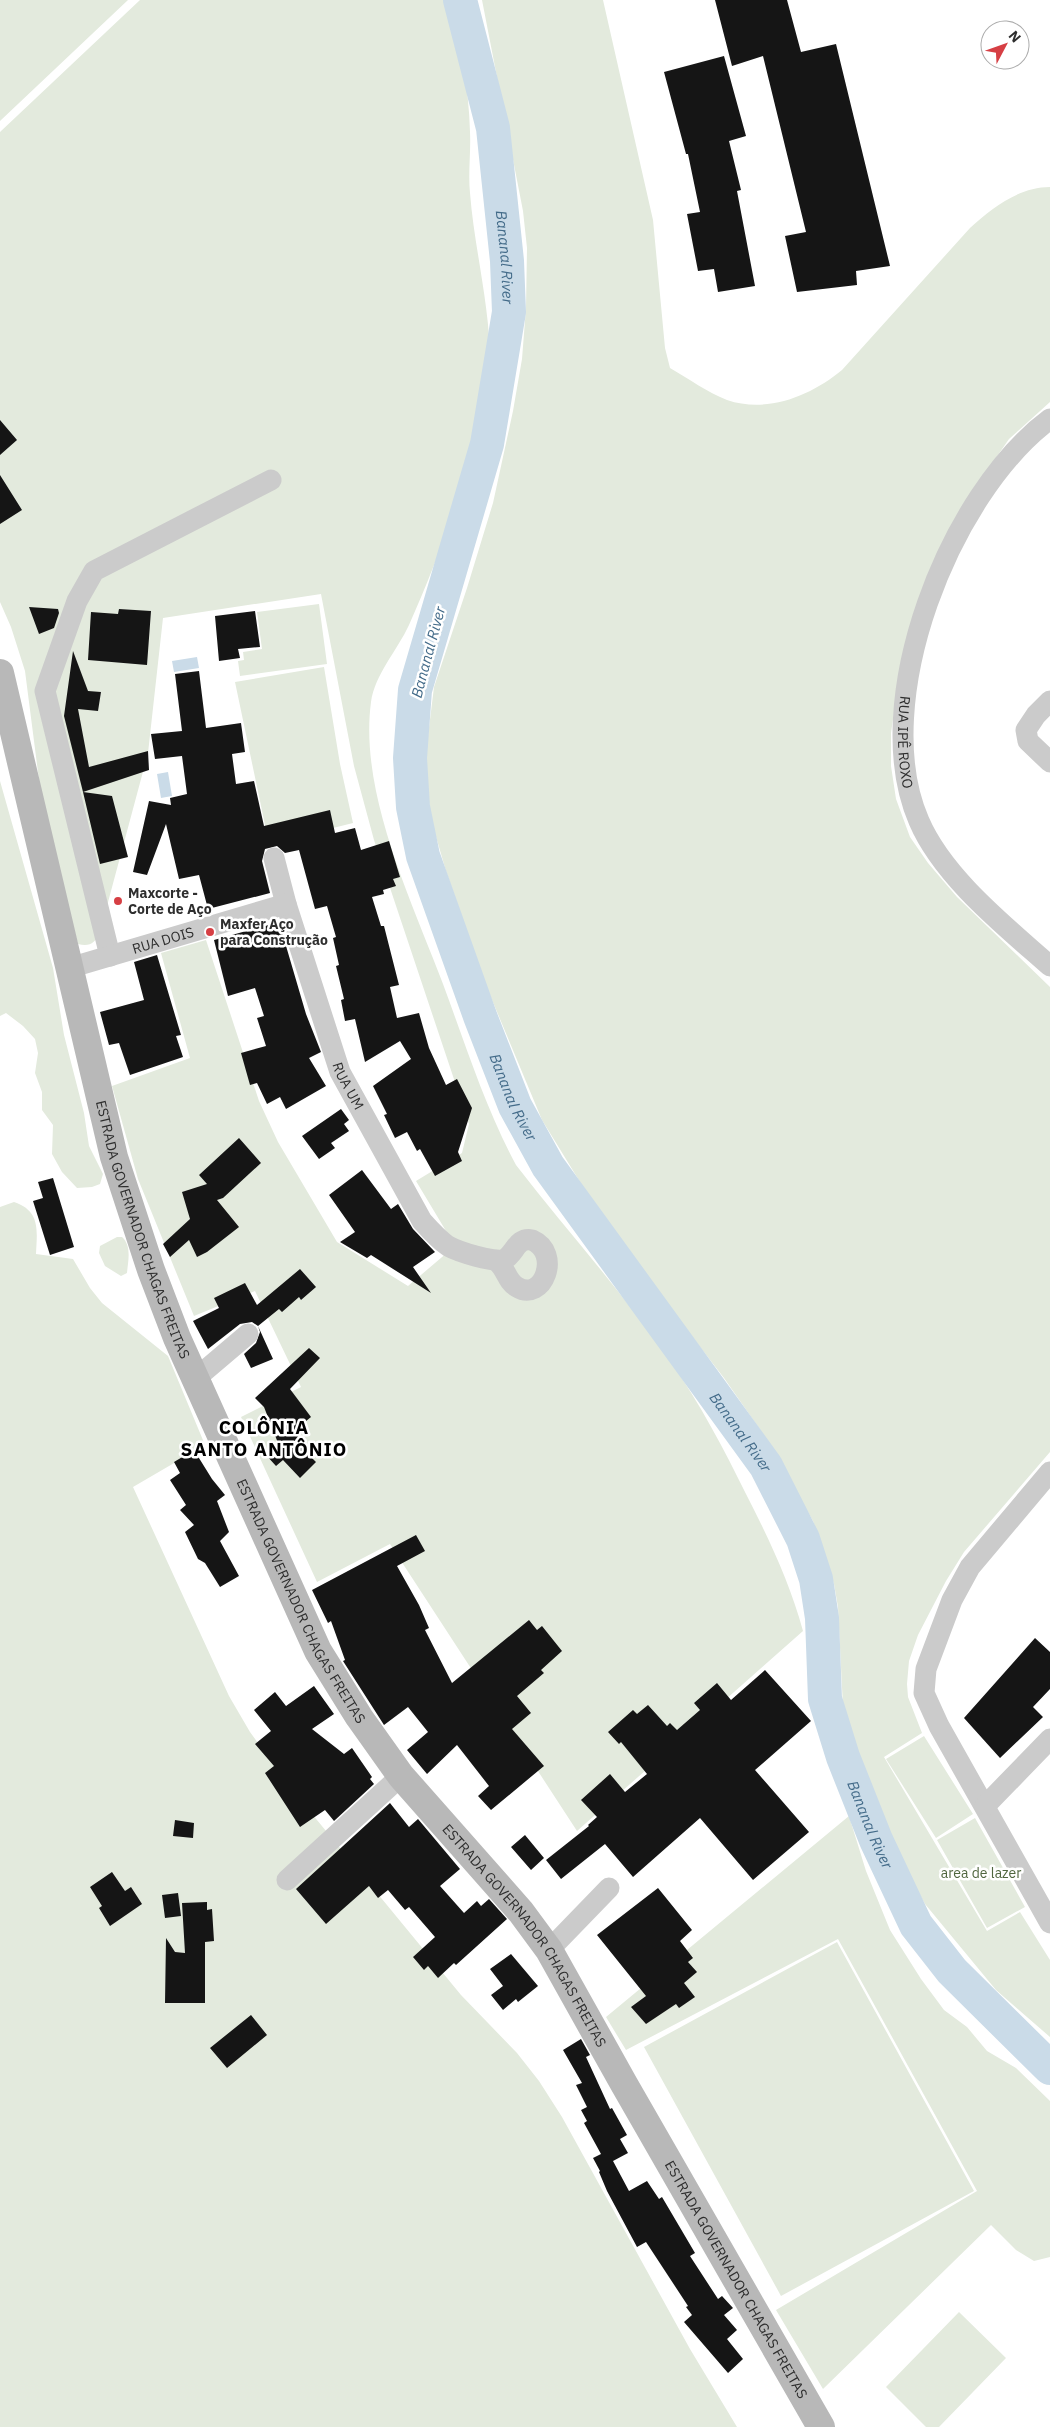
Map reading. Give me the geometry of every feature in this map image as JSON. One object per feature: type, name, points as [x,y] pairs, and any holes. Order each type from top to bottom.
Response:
[{"type":"main road","name":"ESTRADA GOVERNADOR CHAGAS FREITAS","points":[[1,677],[114,1157],[151,1270],[195,1379],[318,1651],[359,1717],[401,1776],[522,1912],[549,1950],[628,2093],[821,2427]]},
{"type":"street","name":"RUA IPÊ ROXO","points":[[1050,419],[1008,457],[963,523],[940,572],[914,645],[905,698],[903,734],[906,776],[910,797],[920,823],[931,842],[943,860],[969,890],[1050,966]]},
{"type":"street","points":[[110,956],[45,691],[77,601],[94,571],[271,480]]},
{"type":"street","points":[[1050,700],[1036,715],[1026,730],[1028,741],[1050,762]]},
{"type":"street","name":"RUA UM","points":[[274,858],[286,904],[340,1072],[428,1228],[450,1247],[496,1261]]},
{"type":"street","name":"RUA DOIS","points":[[69,968],[286,904]]},
{"type":"street","points":[[195,1379],[248,1334]]},
{"type":"street","points":[[1050,1472],[962,1580],[933,1646],[926,1669],[924,1693],[930,1711],[1050,1923]]},
{"type":"street","points":[[985,1806],[1050,1739]]},
{"type":"street","points":[[287,1880],[401,1776]]},
{"type":"street","points":[[549,1950],[609,1888]]},
{"type":"green space","points":[[0,0],[128,0],[0,121]]},
{"type":"green space","points":[[140,0],[445,0],[455,32],[466,81],[470,140],[470,193],[487,315],[490,364],[489,388],[477,445],[447,532],[409,625],[382,672],[373,692],[369,737],[380,809],[403,881],[477,1076],[495,1121],[516,1165],[634,1312],[692,1394],[729,1460],[771,1544],[792,1596],[803,1631],[577,1831],[390,1544],[317,1582],[241,1417],[301,1387],[255,1291],[194,1316],[138,1179],[112,1086],[190,1058],[161,953],[206,940],[259,1101],[278,1142],[337,1242],[408,1286],[455,1246],[416,1181],[462,1153],[469,1124],[374,840],[354,766],[321,594],[163,618],[148,753],[100,932],[94,941],[86,945],[78,944],[43,811],[25,671],[11,627],[0,602],[0,132]]},
{"type":"green space","points":[[482,0],[603,0],[653,220],[665,348],[670,368],[727,400],[742,404],[758,405],[789,400],[830,379],[842,370],[978,220],[997,206],[1017,195],[1039,188],[1050,187],[1050,402],[1009,439],[971,494],[897,691],[891,733],[891,766],[896,799],[910,837],[928,863],[957,897],[1050,987],[1050,1452],[964,1552],[946,1581],[918,1635],[909,1661],[908,1697],[922,1733],[884,1757],[987,1931],[1020,1912],[1050,1960],[1050,2037],[996,1990],[925,1904],[870,1804],[849,1739],[843,1707],[838,1607],[834,1584],[813,1521],[761,1431],[724,1378],[607,1226],[542,1120],[485,983],[446,871],[432,823],[427,788],[426,752],[434,687],[493,503],[522,359],[526,308],[527,248],[523,211]]},
{"type":"green space","points":[[319,604],[327,664],[240,676],[238,661],[244,660],[243,652],[262,649],[257,612]]},
{"type":"green space","points":[[324,667],[340,764],[353,823],[269,844],[235,682]]},
{"type":"green space","points":[[0,781],[53,968],[64,1035],[84,1113],[89,1146],[103,1174],[100,1184],[92,1187],[77,1188],[62,1172],[52,1154],[53,1125],[42,1110],[42,1092],[35,1073],[38,1053],[35,1039],[23,1026],[6,1013],[0,1016]]},
{"type":"green space","points":[[14,1202],[29,1211],[36,1223],[36,1254],[73,1259],[90,1288],[102,1303],[168,1356],[205,1445],[133,1487],[229,1696],[250,1732],[289,1786],[461,1995],[517,2053],[539,2081],[562,2117],[690,2349],[737,2427],[0,2427],[0,1207]]},
{"type":"green space","points":[[117,1237],[122,1237],[128,1249],[127,1273],[121,1276],[105,1266],[99,1253],[100,1246]]},
{"type":"green space","points":[[924,1736],[973,1814],[936,1838],[886,1759]]},
{"type":"green space","points":[[849,1816],[866,1871],[890,1930],[921,1979],[944,2010],[967,2027],[987,2051],[1016,2068],[1050,2101],[1050,2257],[1034,2261],[1016,2250],[991,2225],[823,2389],[776,2310],[977,2191],[838,1939],[626,2050],[606,2017]]},
{"type":"green space","name":"area de lazer","points":[[975,1818],[1025,1907],[987,1928],[937,1840]]},
{"type":"green space","points":[[837,1942],[974,2191],[781,2296],[644,2047]]},
{"type":"green space","points":[[959,2312],[1006,2358],[939,2427],[926,2427],[886,2387]]},
{"type":"water","points":[[197,657],[199,668],[174,672],[172,661]]},
{"type":"water","points":[[168,772],[172,796],[161,798],[157,774]]},
{"type":"building","points":[[715,0],[787,0],[801,52],[836,44],[890,266],[856,271],[857,285],[797,292],[785,236],[806,232],[763,56],[732,66]]},
{"type":"building","points":[[724,56],[746,136],[729,141],[741,190],[737,191],[755,286],[718,292],[714,269],[698,271],[687,214],[700,212],[688,154],[686,154],[664,72]]},
{"type":"building","points":[[0,420],[17,440],[0,455]]},
{"type":"building","points":[[0,475],[22,510],[0,524]]},
{"type":"building","points":[[29,607],[58,609],[59,613],[54,628],[39,634]]},
{"type":"building","points":[[119,609],[151,611],[147,665],[88,660],[91,612],[118,614]]},
{"type":"building","points":[[255,611],[260,647],[238,649],[240,658],[219,661],[215,616]]},
{"type":"building","points":[[73,651],[88,691],[101,692],[98,711],[78,709],[89,767],[148,751],[149,770],[83,792],[64,716]]},
{"type":"building","points":[[199,671],[206,728],[241,723],[245,752],[232,754],[236,784],[254,781],[264,826],[330,810],[335,833],[355,828],[361,850],[389,841],[400,877],[393,879],[396,886],[383,890],[384,894],[372,897],[381,926],[384,926],[399,985],[390,987],[397,1018],[419,1013],[429,1048],[446,1085],[457,1079],[472,1108],[458,1152],[462,1161],[435,1176],[420,1149],[417,1151],[407,1132],[395,1138],[384,1115],[387,1114],[373,1086],[411,1059],[400,1041],[365,1062],[355,1019],[345,1021],[341,1000],[344,999],[336,966],[339,965],[333,938],[336,937],[327,906],[315,909],[299,850],[285,853],[277,846],[265,849],[262,861],[270,893],[208,909],[199,875],[179,879],[166,824],[147,875],[133,872],[149,801],[171,805],[170,798],[187,794],[182,756],[155,759],[151,734],[182,731],[175,674]]},
{"type":"building","points":[[83,792],[112,796],[128,857],[100,864]]},
{"type":"building","points":[[279,922],[306,1014],[321,1052],[309,1058],[326,1086],[286,1109],[280,1097],[267,1104],[257,1083],[250,1085],[241,1053],[266,1046],[257,1018],[264,1016],[255,988],[228,996],[214,940]]},
{"type":"building","points":[[157,955],[181,1035],[176,1036],[183,1057],[130,1075],[119,1043],[109,1045],[100,1012],[144,1000],[134,962]]},
{"type":"building","points":[[341,1109],[349,1120],[344,1124],[349,1131],[331,1143],[335,1148],[319,1159],[302,1136]]},
{"type":"building","points":[[239,1138],[261,1163],[223,1198],[217,1200],[239,1227],[207,1252],[197,1257],[189,1240],[170,1257],[163,1244],[190,1219],[182,1192],[207,1184],[199,1175]]},
{"type":"building","points":[[362,1170],[391,1209],[398,1204],[413,1229],[435,1252],[413,1267],[431,1293],[371,1255],[367,1258],[340,1242],[355,1232],[329,1195]]},
{"type":"building","points":[[53,1178],[74,1247],[50,1255],[33,1201],[43,1198],[38,1182]]},
{"type":"building","points":[[300,1269],[316,1287],[301,1300],[299,1297],[282,1312],[279,1309],[258,1326],[252,1322],[240,1324],[208,1349],[193,1321],[219,1308],[214,1298],[245,1283],[257,1305]]},
{"type":"building","points":[[258,1326],[273,1359],[251,1368],[244,1354],[256,1343],[260,1332]]},
{"type":"building","points":[[309,1348],[320,1358],[290,1389],[311,1417],[296,1432],[314,1451],[309,1455],[316,1462],[300,1478],[283,1460],[276,1466],[266,1455],[278,1443],[264,1407],[255,1398]]},
{"type":"building","points":[[194,1450],[212,1479],[225,1495],[217,1501],[229,1532],[220,1541],[239,1576],[220,1587],[205,1563],[198,1559],[185,1532],[194,1525],[180,1510],[186,1505],[170,1480],[180,1473],[174,1462]]},
{"type":"building","points":[[416,1535],[425,1551],[397,1566],[419,1605],[429,1628],[425,1630],[452,1683],[529,1620],[537,1630],[542,1626],[562,1651],[541,1670],[544,1673],[517,1696],[531,1713],[512,1729],[544,1766],[491,1810],[478,1796],[489,1786],[457,1745],[427,1774],[407,1750],[428,1732],[408,1707],[384,1725],[343,1661],[345,1660],[331,1621],[328,1623],[312,1590]]},
{"type":"building","points":[[1035,1638],[1050,1652],[1050,1689],[1033,1707],[1043,1717],[1000,1758],[964,1718]]},
{"type":"building","points":[[765,1670],[811,1721],[755,1770],[809,1832],[753,1880],[700,1818],[633,1877],[605,1844],[561,1879],[546,1860],[589,1826],[597,1817],[581,1800],[610,1774],[625,1792],[647,1774],[621,1742],[619,1744],[608,1732],[633,1710],[637,1714],[648,1705],[667,1726],[670,1723],[677,1730],[700,1710],[694,1703],[717,1683],[731,1700]]},
{"type":"building","points":[[314,1686],[334,1714],[312,1729],[344,1754],[352,1748],[372,1777],[370,1779],[374,1784],[334,1821],[325,1810],[300,1827],[265,1773],[274,1766],[255,1744],[271,1731],[254,1710],[275,1692],[286,1706]]},
{"type":"building","points":[[390,1803],[409,1827],[418,1819],[460,1869],[440,1886],[464,1913],[477,1901],[481,1906],[489,1899],[507,1919],[456,1965],[454,1963],[438,1978],[428,1966],[424,1970],[413,1957],[435,1937],[409,1907],[405,1910],[388,1890],[378,1898],[369,1886],[326,1924],[296,1889]]},
{"type":"building","points":[[175,1820],[194,1823],[193,1838],[173,1836]]},
{"type":"building","points":[[525,1835],[544,1858],[531,1870],[511,1847]]},
{"type":"building","points":[[112,1872],[125,1891],[131,1887],[142,1904],[110,1926],[99,1908],[102,1906],[90,1887]]},
{"type":"building","points":[[658,1888],[692,1930],[680,1941],[693,1958],[688,1962],[697,1972],[684,1983],[695,1997],[679,2008],[676,2004],[646,2024],[631,2007],[646,1996],[597,1935]]},
{"type":"building","points":[[178,1893],[181,1916],[165,1918],[162,1895]]},
{"type":"building","points":[[207,1902],[207,1910],[212,1909],[214,1941],[205,1942],[205,2003],[165,2003],[166,1938],[175,1952],[185,1953],[182,1903]]},
{"type":"building","points":[[511,1954],[538,1986],[518,2002],[516,1999],[503,2010],[491,1995],[503,1986],[490,1969]]},
{"type":"building","points":[[251,2015],[267,2035],[227,2068],[210,2048]]},
{"type":"building","points":[[581,2039],[590,2055],[586,2057],[610,2109],[612,2108],[627,2135],[620,2139],[628,2153],[613,2161],[629,2191],[647,2181],[659,2199],[662,2197],[695,2253],[690,2256],[718,2299],[722,2296],[733,2308],[724,2315],[737,2330],[727,2339],[743,2359],[728,2373],[684,2322],[692,2315],[686,2307],[688,2306],[646,2242],[637,2247],[607,2191],[593,2158],[601,2154],[584,2123],[587,2121],[581,2110],[587,2107],[576,2085],[582,2083],[563,2050]]},
{"type":"waterway","name":"Bananal River","points":[[460,0],[493,128],[507,261],[509,312],[487,444],[415,690],[410,758],[413,807],[423,856],[480,1016],[515,1106],[548,1166],[766,1466],[803,1539],[816,1579],[822,1618],[825,1699],[843,1757],[876,1840],[916,1925],[952,1971],[1050,2068]]},
{"type":"place","name":"Maxcorte - Corte de Aço","points":[[118,901]]},
{"type":"place","name":"Maxfer Aço para Construção","points":[[210,932]]},
{"type":"district","name":"COLÔNIA SANTO ANTÔNIO","points":[[264,1438]]}]
